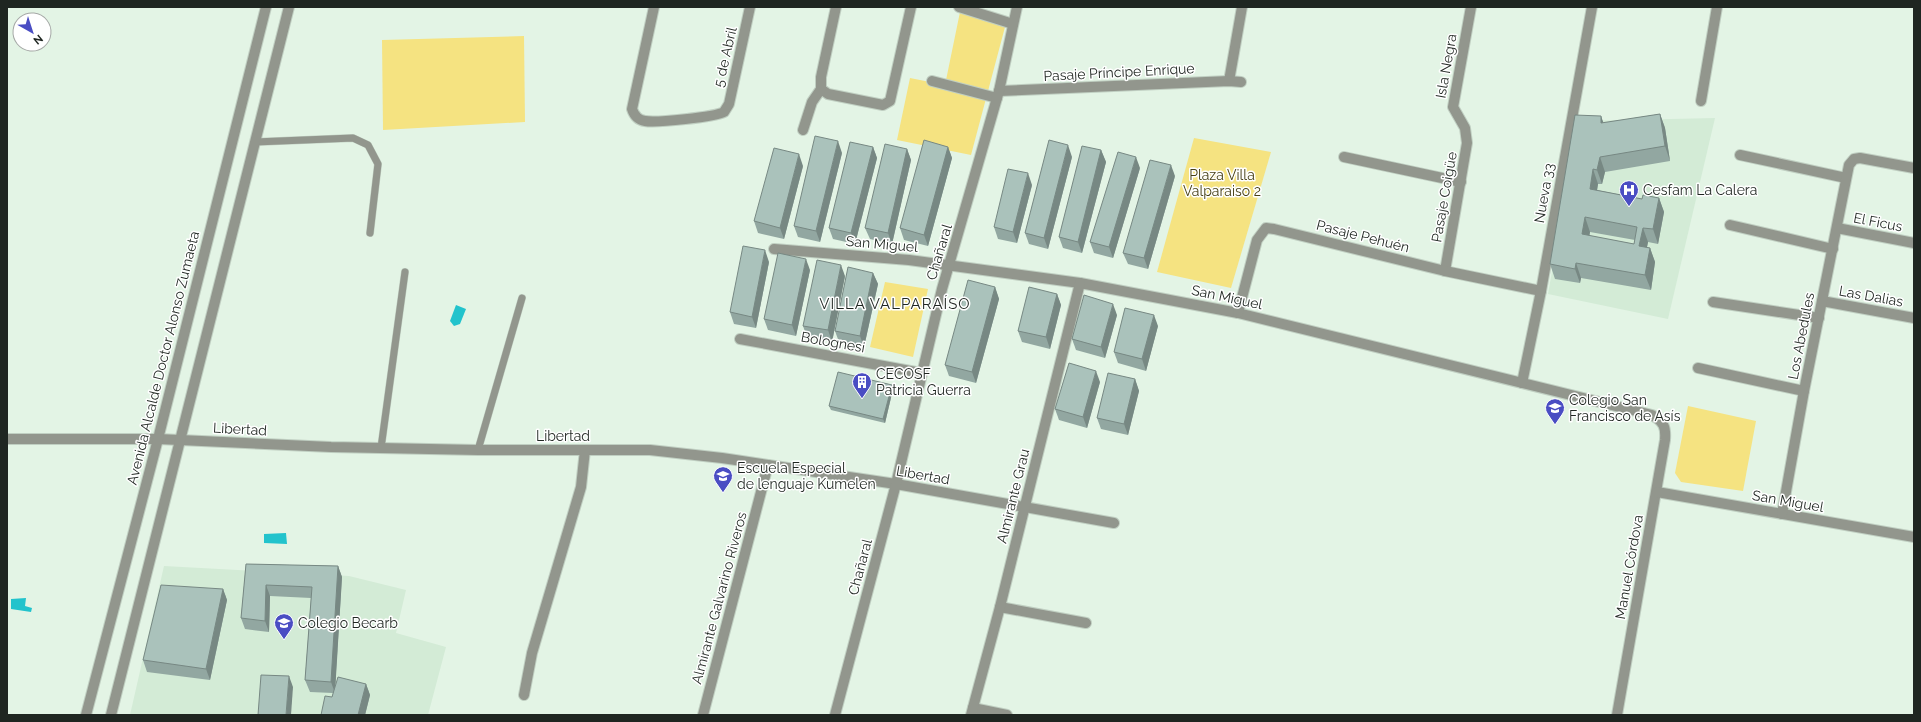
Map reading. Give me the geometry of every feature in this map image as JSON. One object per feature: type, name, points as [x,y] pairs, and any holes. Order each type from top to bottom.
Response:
[{"type":"street","name":"Avenida Alcalde Doctor Alonso Zumaeta","points":[[86,715],[158,439],[266,7]]},
{"type":"street","points":[[111,715],[289,7]]},
{"type":"street","name":"5 de Abril","points":[[654,7],[632,109],[635,116],[645,121],[710,116],[724,112],[729,104],[750,7]]},
{"type":"street","points":[[803,130],[812,102],[821,89],[821,77],[836,7]]},
{"type":"street","points":[[821,89],[828,94],[883,105],[890,100],[911,7]]},
{"type":"street","points":[[959,7],[1013,24]]},
{"type":"street","name":"Chañaral","points":[[835,715],[896,484],[942,289],[950,266],[998,95],[1017,7]]},
{"type":"street","points":[[1229,81],[1242,7]]},
{"type":"street","name":"Isla Negra","points":[[1465,128],[1453,107],[1471,7]]},
{"type":"street","name":"Nueva 33","points":[[1522,384],[1541,291],[1592,7]]},
{"type":"street","points":[[1701,101],[1717,7]]},
{"type":"street","name":"Pasaje Príncipe Enrique","points":[[932,81],[998,95],[1229,81],[1241,82]]},
{"type":"street","name":"Pasaje Coigüe","points":[[1445,271],[1467,143],[1465,128]]},
{"type":"street","points":[[1740,155],[1846,178]]},
{"type":"street","points":[[1344,157],[1461,182]]},
{"type":"street","name":"Los Abedules","points":[[1782,514],[1804,391],[1849,165],[1854,159],[1860,158],[1914,168]]},
{"type":"street","points":[[1730,225],[1832,249]]},
{"type":"street","name":"Pasaje Pehuén","points":[[1238,312],[1257,240],[1266,228],[1445,271],[1541,291]]},
{"type":"street","name":"El Ficus","points":[[1837,228],[1914,243]]},
{"type":"street","name":"San Miguel","points":[[774,248],[909,260],[1080,284],[1238,312],[1522,384],[1652,415],[1664,423]]},
{"type":"street","name":"Almirante Grau","points":[[972,711],[1000,607],[1080,284]]},
{"type":"street","name":"Las Dalias","points":[[1822,301],[1914,318]]},
{"type":"street","points":[[1713,302],[1819,318]]},
{"type":"street","name":"Bolognesi","points":[[740,339],[921,373]]},
{"type":"street","points":[[1698,368],[1804,391]]},
{"type":"street","name":"Manuel Córdova","points":[[1617,715],[1657,492],[1665,440],[1666,429],[1664,423]]},
{"type":"street","name":"Libertad","points":[[7,439],[158,439],[381,448],[478,450],[650,450],[768,465],[896,484],[1114,523]]},
{"type":"street","points":[[524,695],[532,654],[580,487],[585,450]]},
{"type":"street","name":"Almirante Galvarino Riveros","points":[[703,715],[768,465]]},
{"type":"street","name":"San Miguel","points":[[1657,492],[1914,537]]},
{"type":"street","points":[[1000,607],[1086,623]]},
{"type":"street","points":[[972,711],[1007,715]]},
{"type":"lane","points":[[255,142],[353,138],[368,145],[378,164],[370,233]]},
{"type":"lane","points":[[381,448],[405,272]]},
{"type":"lane","points":[[478,450],[522,298]]},
{"type":"shaded area","name":"Cesfam La Calera","points":[[1715,118],[1668,319],[1548,294],[1579,121]]},
{"type":"shaded area","name":"Colegio Becarb","points":[[164,566],[349,576],[406,590],[396,633],[446,647],[428,715],[130,715]]},
{"type":"green space","points":[[960,12],[1005,27],[971,155],[897,140],[910,78],[945,85]]},
{"type":"green space","points":[[524,36],[525,122],[383,130],[382,40]]},
{"type":"green space","name":"Plaza Villa Valparaiso 2","points":[[1194,138],[1271,152],[1231,288],[1157,272]]},
{"type":"green space","points":[[885,282],[928,289],[913,357],[870,347]]},
{"type":"green space","points":[[1688,406],[1756,421],[1743,491],[1681,482],[1675,473]]},
{"type":"water","points":[[456,305],[466,309],[460,324],[454,326],[450,321]]},
{"type":"water","points":[[286,533],[287,544],[264,543],[264,534]]},
{"type":"water","points":[[26,598],[25,606],[32,608],[31,612],[11,609],[11,599]]},
{"type":"building","points":[[1660,114],[1665,146],[1600,157],[1597,170],[1593,169],[1590,189],[1642,199],[1643,195],[1659,198],[1653,229],[1643,228],[1639,246],[1650,248],[1645,275],[1576,263],[1575,269],[1550,264],[1575,115],[1601,116],[1601,123]],"holes":[[[1585,217],[1637,227],[1634,244],[1582,234]]]},
{"type":"building","points":[[815,136],[838,141],[816,231],[794,226]]},
{"type":"building","points":[[924,140],[948,147],[924,235],[900,228]]},
{"type":"building","points":[[1049,140],[1068,145],[1044,238],[1025,233]]},
{"type":"building","points":[[850,142],[873,147],[851,233],[829,228]]},
{"type":"building","points":[[885,144],[907,149],[888,233],[865,228]]},
{"type":"building","points":[[1082,146],[1101,150],[1078,242],[1059,237]]},
{"type":"building","points":[[774,148],[799,154],[780,228],[754,221]]},
{"type":"building","points":[[1118,152],[1136,157],[1109,247],[1090,242]]},
{"type":"building","points":[[1150,160],[1171,165],[1144,258],[1123,253]]},
{"type":"building","points":[[1008,169],[1028,173],[1013,232],[994,227]]},
{"type":"building","points":[[743,246],[765,250],[752,317],[730,312]]},
{"type":"building","points":[[778,253],[806,259],[792,325],[764,319]]},
{"type":"building","points":[[817,260],[841,265],[828,330],[803,326]]},
{"type":"building","points":[[848,267],[873,273],[860,336],[835,331]]},
{"type":"building","points":[[968,280],[995,287],[972,372],[945,365]]},
{"type":"building","points":[[1029,287],[1057,294],[1046,337],[1018,331]]},
{"type":"building","points":[[1084,295],[1113,304],[1101,347],[1072,339]]},
{"type":"building","points":[[1125,308],[1154,315],[1142,359],[1114,352]]},
{"type":"building","points":[[1069,363],[1096,371],[1083,417],[1055,409]]},
{"type":"building","name":"CECOSF Patricia Guerra","points":[[838,372],[892,385],[883,419],[829,406]]},
{"type":"building","points":[[1108,373],[1135,379],[1124,424],[1097,418]]},
{"type":"building","points":[[246,564],[338,566],[331,682],[305,680],[312,587],[266,585],[265,621],[241,618]]},
{"type":"building","points":[[161,585],[223,589],[206,669],[143,660]]},
{"type":"building","points":[[261,675],[289,676],[286,715],[258,715]]},
{"type":"building","points":[[338,677],[366,684],[358,715],[321,715],[325,696],[332,697]]},
{"type":"place","name":"Cesfam La Calera","points":[[1629,207]]},
{"type":"place","name":"CECOSF Patricia Guerra","points":[[862,399]]},
{"type":"place","name":"Colegio San Francisco de Asís","points":[[1555,425]]},
{"type":"place","name":"Escuela Especial de lenguaje Kumelen","points":[[723,493]]},
{"type":"place","name":"Colegio Becarb","points":[[284,640]]},
{"type":"district","name":"VILLA VALPARAÍSO","points":[[895,304]]}]
